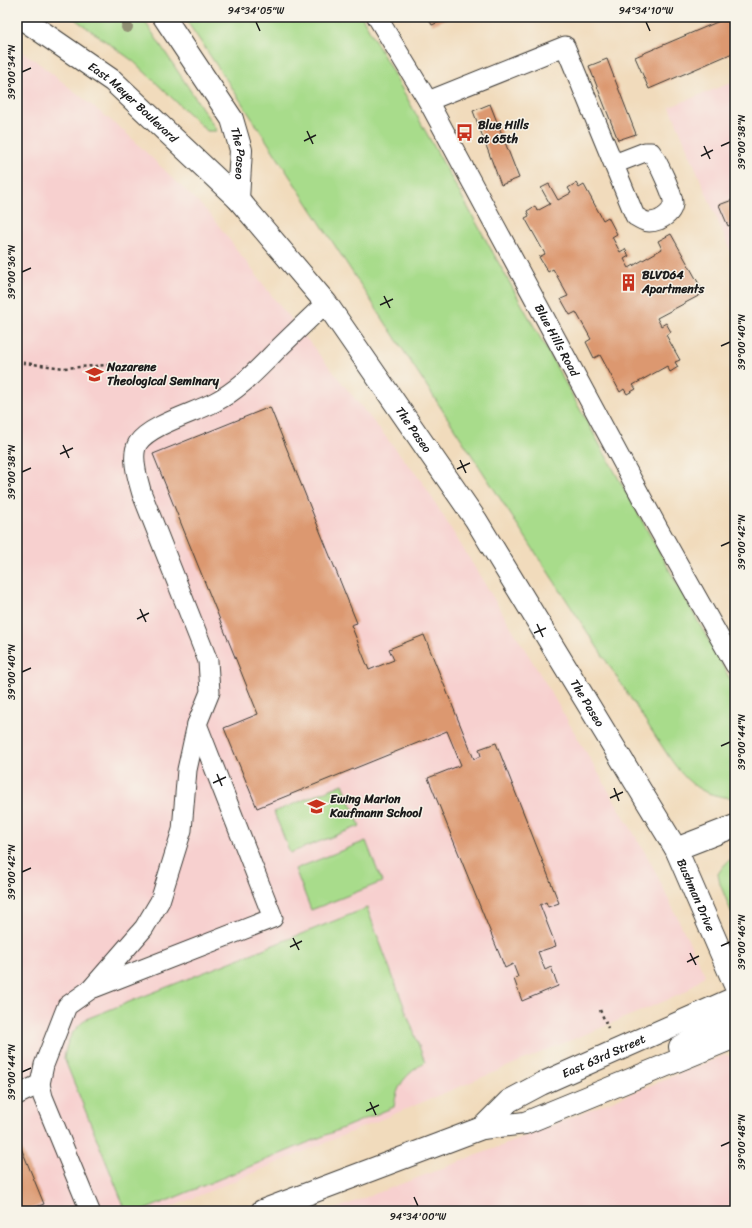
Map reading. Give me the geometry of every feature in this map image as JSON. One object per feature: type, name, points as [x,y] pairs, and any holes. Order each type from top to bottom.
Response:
[{"type":"main road","name":"East Meyer Boulevard","points":[[20,17],[113,81],[238,199]]},
{"type":"main road","name":"The Paseo","points":[[164,17],[232,119],[241,150],[238,199],[326,303],[476,520],[676,849]]},
{"type":"main road","points":[[676,849],[735,826]]},
{"type":"main road","name":"Bushman Drive","points":[[676,849],[735,985]]},
{"type":"main road","name":"East 63rd Street","points":[[482,1128],[509,1101],[541,1084],[735,998]]},
{"type":"main road","points":[[629,1080],[668,1053],[735,1015]]},
{"type":"main road","name":"East 63rd Street","points":[[262,1211],[482,1128],[525,1123],[735,1037]]},
{"type":"street","name":"Blue Hills Road","points":[[377,17],[428,101],[654,521],[735,665]]},
{"type":"street","points":[[428,101],[565,46],[614,164]]},
{"type":"street","points":[[90,1211],[43,1097],[40,1084],[44,1064],[67,1006],[91,989],[144,928],[160,902],[182,830],[187,770],[197,724],[210,692],[208,661],[142,494],[134,459],[137,445],[144,436],[157,428],[216,402],[246,381],[326,303]]},
{"type":"street","points":[[91,989],[273,918],[197,724]]},
{"type":"street","points":[[17,1095],[40,1084]]},
{"type":"path","points":[[17,362],[64,368],[109,365]]},
{"type":"path","points":[[600,1010],[608,1028]]},
{"type":"shaded area","name":"Ewing Marion Kaufmann School","points":[[17,48],[36,61],[124,131],[209,213],[276,301],[423,483],[543,679],[650,861],[705,975],[684,993],[162,1211],[17,1211]]},
{"type":"shaded area","points":[[735,81],[735,262],[670,107]]},
{"type":"shaded area","points":[[725,1055],[735,1057],[735,1211],[330,1211],[501,1146]]},
{"type":"green space","points":[[72,17],[142,17],[217,131],[207,131],[133,61]]},
{"type":"green space","points":[[184,17],[362,17],[735,688],[735,798],[713,795],[696,787],[683,775],[669,757],[234,91]]},
{"type":"green space","points":[[343,784],[360,826],[290,853],[274,812]]},
{"type":"green space","points":[[366,841],[382,882],[311,910],[295,869]]},
{"type":"green space","points":[[735,857],[735,921],[720,884],[718,874],[725,864]]},
{"type":"green space","points":[[367,908],[425,1062],[404,1080],[397,1092],[394,1107],[142,1211],[126,1211],[64,1058],[69,1040],[77,1028],[86,1019]]},
{"type":"building","points":[[428,17],[450,17],[432,25]]},
{"type":"building","points":[[729,17],[735,17],[735,52],[649,89],[635,57]]},
{"type":"building","points":[[607,59],[636,134],[618,140],[589,66]]},
{"type":"building","points":[[490,104],[519,178],[501,185],[473,111]]},
{"type":"building","name":"BLVD64 Apartments","points":[[576,183],[579,188],[584,185],[603,220],[608,217],[617,234],[612,237],[620,252],[625,249],[629,256],[624,259],[629,268],[662,249],[658,241],[671,234],[704,293],[657,318],[661,326],[666,323],[671,332],[666,335],[680,360],[675,362],[678,367],[670,372],[667,366],[633,385],[636,389],[627,394],[624,389],[620,392],[600,355],[594,358],[586,342],[591,339],[576,312],[570,315],[561,299],[568,296],[553,269],[548,272],[539,257],[545,254],[525,218],[529,216],[527,211],[535,206],[537,211],[550,204],[541,188],[549,184],[558,200],[571,193],[568,188]]},
{"type":"building","points":[[735,199],[735,223],[728,226],[719,205]]},
{"type":"building","name":"Ewing Marion Kaufmann School","points":[[270,407],[357,623],[351,625],[369,670],[394,660],[389,649],[424,635],[474,759],[481,756],[479,749],[496,743],[559,903],[548,907],[546,902],[540,905],[556,946],[538,952],[545,970],[551,967],[558,986],[522,1001],[514,979],[518,977],[513,964],[505,968],[428,778],[461,765],[447,731],[257,808],[224,728],[258,714],[153,454]]},
{"type":"building","points":[[17,1138],[44,1204],[25,1211],[17,1211]]},
{"type":"place","name":"Blue Hills at 65th","points":[[465,132]]},
{"type":"place","name":"BLVD64 Apartments","points":[[629,282]]},
{"type":"place","name":"Nazarene Theological Seminary","points":[[94,374]]},
{"type":"place","name":"Ewing Marion Kaufmann School","points":[[317,806]]}]
